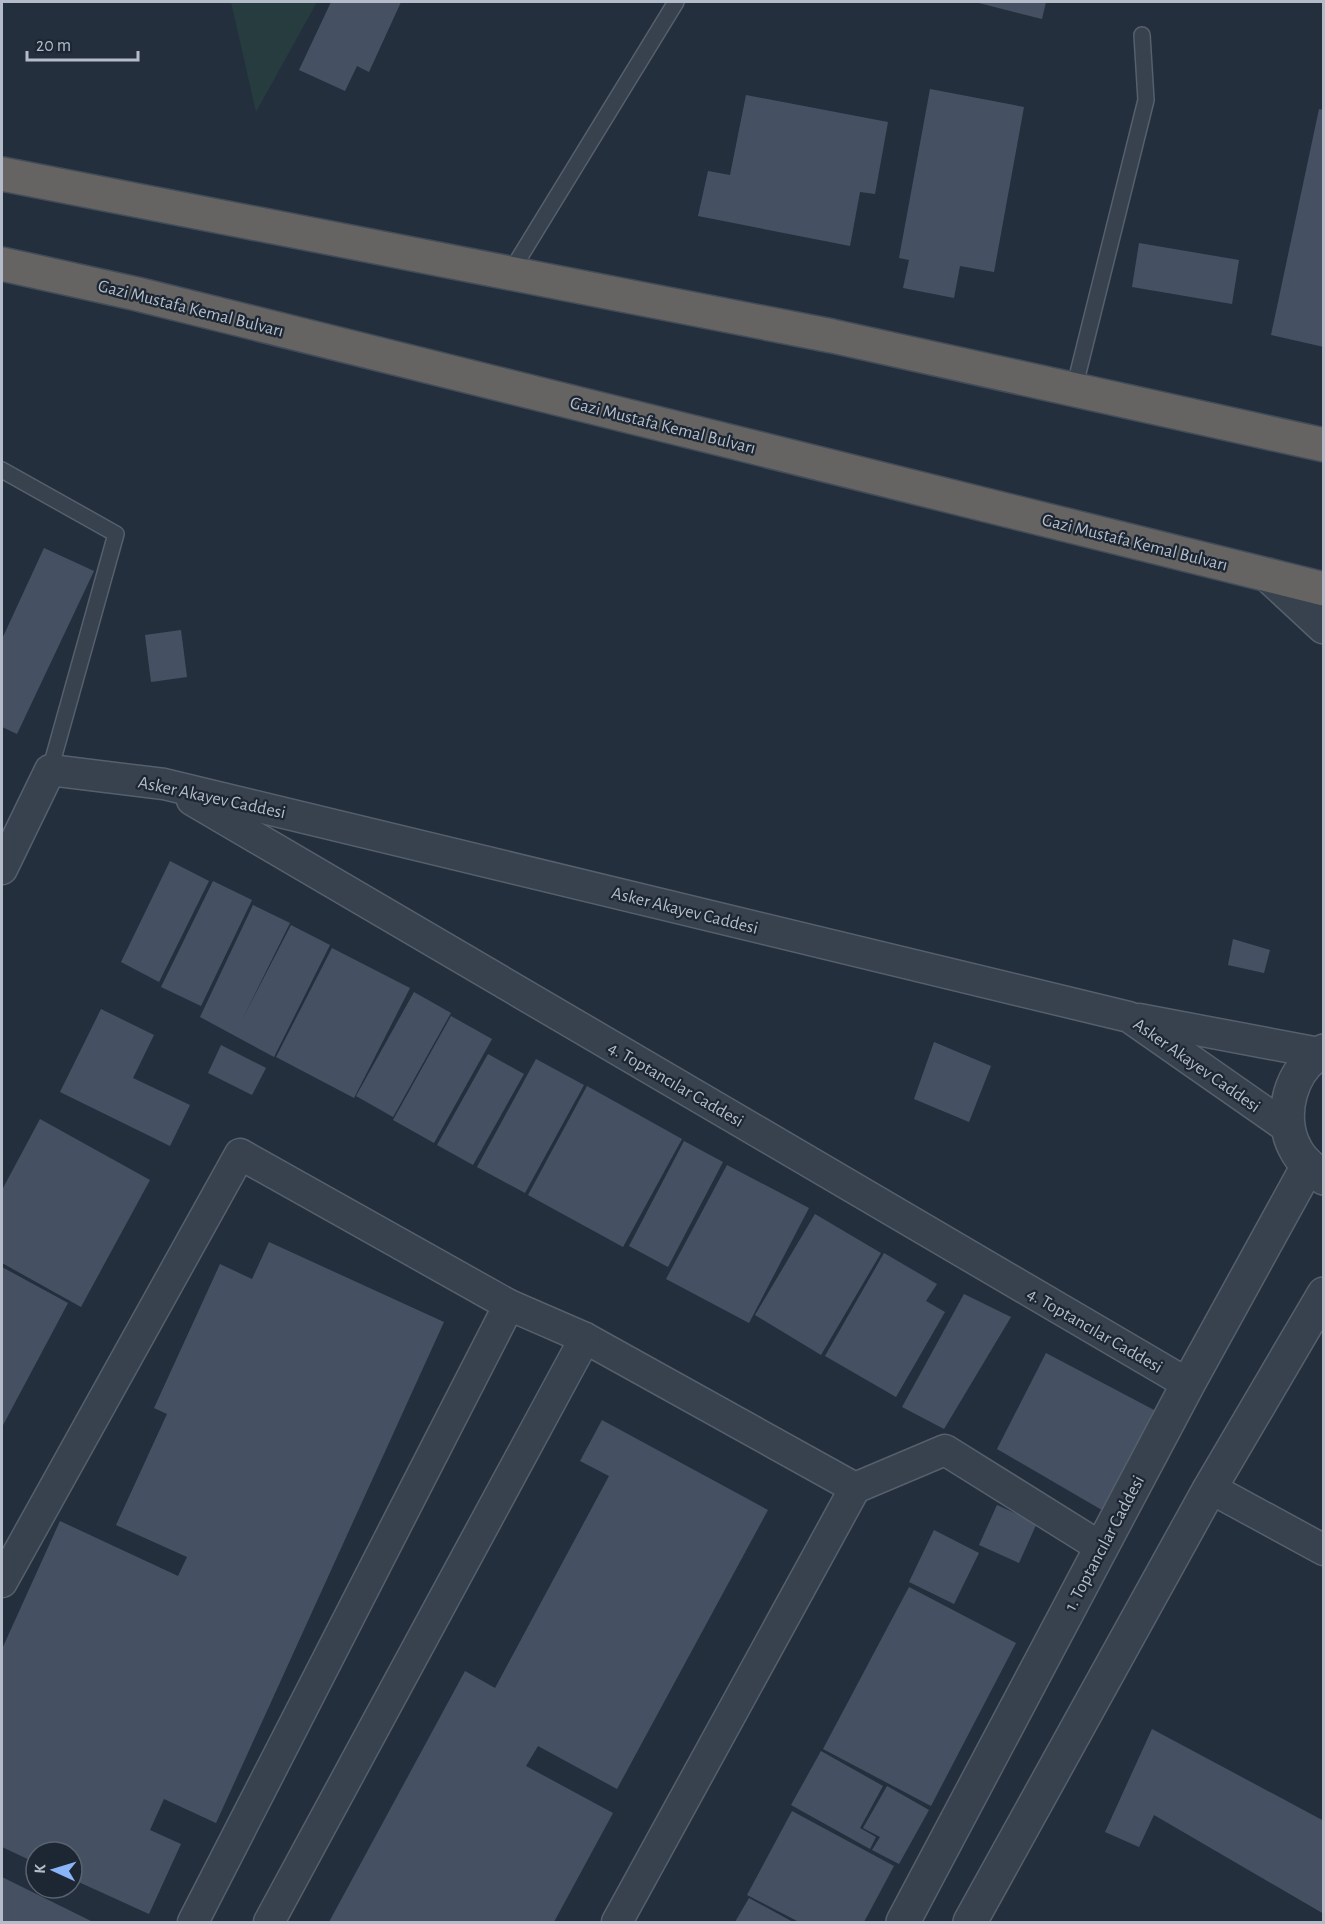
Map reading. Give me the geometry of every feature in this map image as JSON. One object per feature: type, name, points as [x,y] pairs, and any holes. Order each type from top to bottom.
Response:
[{"type":"highway","points":[[2,174],[832,336],[1323,445]]},
{"type":"highway","name":"Gazi Mustafa Kemal Bulvarı","points":[[2,264],[137,294],[1323,589]]},
{"type":"street","points":[[1268,575],[1323,627]]},
{"type":"street","points":[[2,869],[50,770]]},
{"type":"street","name":"Asker Akayev Caddesi","points":[[50,770],[164,784],[1129,1017],[1288,1128]]},
{"type":"street","name":"4. Toptancılar Caddesi","points":[[164,784],[1188,1384]]},
{"type":"street","points":[[1129,1017],[1321,1052]]},
{"type":"street","name":"Asker Akayev Caddesi","points":[[1316,1172],[1295,1148],[1288,1128],[1287,1107],[1293,1086],[1304,1067],[1321,1052]]},
{"type":"street","points":[[2,1582],[240,1154],[509,1305],[585,1338],[855,1488]]},
{"type":"street","name":"1. Toptancılar Caddesi","points":[[903,1923],[1188,1384],[1316,1172]]},
{"type":"street","points":[[970,1923],[1210,1488],[1323,1294]]},
{"type":"street","points":[[193,1923],[509,1305]]},
{"type":"street","points":[[269,1923],[585,1338]]},
{"type":"street","points":[[616,1923],[855,1488],[945,1450],[1102,1548]]},
{"type":"street","points":[[1210,1488],[1323,1550]]},
{"type":"lane","points":[[510,273],[676,2]]},
{"type":"lane","points":[[1074,389],[1146,100],[1142,35]]},
{"type":"lane","points":[[2,470],[116,534],[50,770]]},
{"type":"green space","points":[[231,2],[317,2],[256,112]]},
{"type":"building","points":[[331,2],[401,2],[369,72],[357,66],[345,91],[299,70]]},
{"type":"building","points":[[975,2],[1046,2],[1042,19]]},
{"type":"building","points":[[930,89],[1024,107],[994,272],[960,266],[954,298],[903,288],[909,260],[899,258]]},
{"type":"building","points":[[746,95],[888,122],[875,194],[860,192],[850,246],[698,216],[708,171],[730,175]]},
{"type":"building","points":[[1319,109],[1324,110],[1324,347],[1271,335]]},
{"type":"building","points":[[1139,243],[1239,260],[1232,304],[1132,287]]},
{"type":"building","points":[[44,548],[94,571],[17,734],[2,727],[2,639]]},
{"type":"building","points":[[181,630],[187,677],[151,682],[145,635]]},
{"type":"building","points":[[170,861],[209,881],[159,982],[121,962]]},
{"type":"building","points":[[213,881],[252,900],[201,1006],[161,987]]},
{"type":"building","points":[[253,905],[290,923],[243,1018],[291,925],[330,945],[274,1057],[200,1017]]},
{"type":"building","points":[[1233,939],[1270,950],[1264,973],[1228,965]]},
{"type":"building","points":[[332,948],[410,988],[354,1098],[276,1057]]},
{"type":"building","points":[[414,992],[451,1013],[393,1117],[356,1096]]},
{"type":"building","points":[[101,1009],[154,1035],[133,1078],[190,1105],[170,1146],[60,1092]]},
{"type":"building","points":[[451,1016],[492,1039],[434,1143],[393,1120]]},
{"type":"building","points":[[934,1042],[991,1066],[969,1122],[914,1099]]},
{"type":"building","points":[[221,1045],[266,1068],[252,1095],[208,1073]]},
{"type":"building","points":[[488,1054],[524,1074],[473,1165],[437,1145]]},
{"type":"building","points":[[536,1059],[584,1085],[525,1193],[477,1167]]},
{"type":"building","points":[[587,1086],[682,1139],[623,1247],[528,1195]]},
{"type":"building","points":[[40,1119],[150,1180],[81,1307],[2,1263],[2,1190]]},
{"type":"building","points":[[684,1141],[723,1162],[668,1267],[629,1246]]},
{"type":"building","points":[[727,1165],[809,1208],[749,1323],[666,1279]]},
{"type":"building","points":[[815,1214],[881,1253],[821,1355],[755,1315]]},
{"type":"building","points":[[269,1242],[444,1322],[216,1823],[164,1799],[150,1830],[181,1844],[149,1914],[84,1884],[84,1840],[24,1840],[24,1857],[2,1847],[2,1649],[60,1521],[178,1576],[187,1557],[116,1525],[167,1414],[154,1408],[220,1264],[252,1279]]},
{"type":"building","points":[[884,1253],[937,1284],[926,1301],[945,1312],[896,1397],[825,1356]]},
{"type":"building","points":[[2,1267],[68,1303],[2,1427]]},
{"type":"building","points":[[964,1294],[1011,1317],[944,1429],[902,1407]]},
{"type":"building","points":[[1046,1353],[1156,1411],[1107,1513],[997,1449]]},
{"type":"building","points":[[602,1420],[768,1510],[617,1789],[538,1746],[526,1766],[613,1813],[554,1922],[329,1922],[465,1671],[495,1688],[609,1476],[580,1461]]},
{"type":"building","points":[[997,1505],[1037,1523],[1019,1563],[979,1545]]},
{"type":"building","points":[[934,1530],[979,1553],[954,1604],[909,1582]]},
{"type":"building","points":[[909,1587],[1016,1643],[931,1806],[823,1749]]},
{"type":"building","points":[[1152,1729],[1324,1821],[1324,1914],[1154,1815],[1139,1847],[1105,1832]]},
{"type":"building","points":[[821,1751],[883,1786],[860,1828],[876,1837],[870,1849],[791,1805]]},
{"type":"building","points":[[887,1786],[929,1810],[899,1864],[872,1850],[880,1837],[863,1828]]},
{"type":"building","points":[[792,1811],[894,1866],[864,1922],[799,1922],[747,1895]]},
{"type":"building","points":[[2,1877],[24,1888],[24,1900],[49,1900],[93,1922],[2,1922]]},
{"type":"building","points":[[749,1898],[793,1922],[735,1922]]}]
